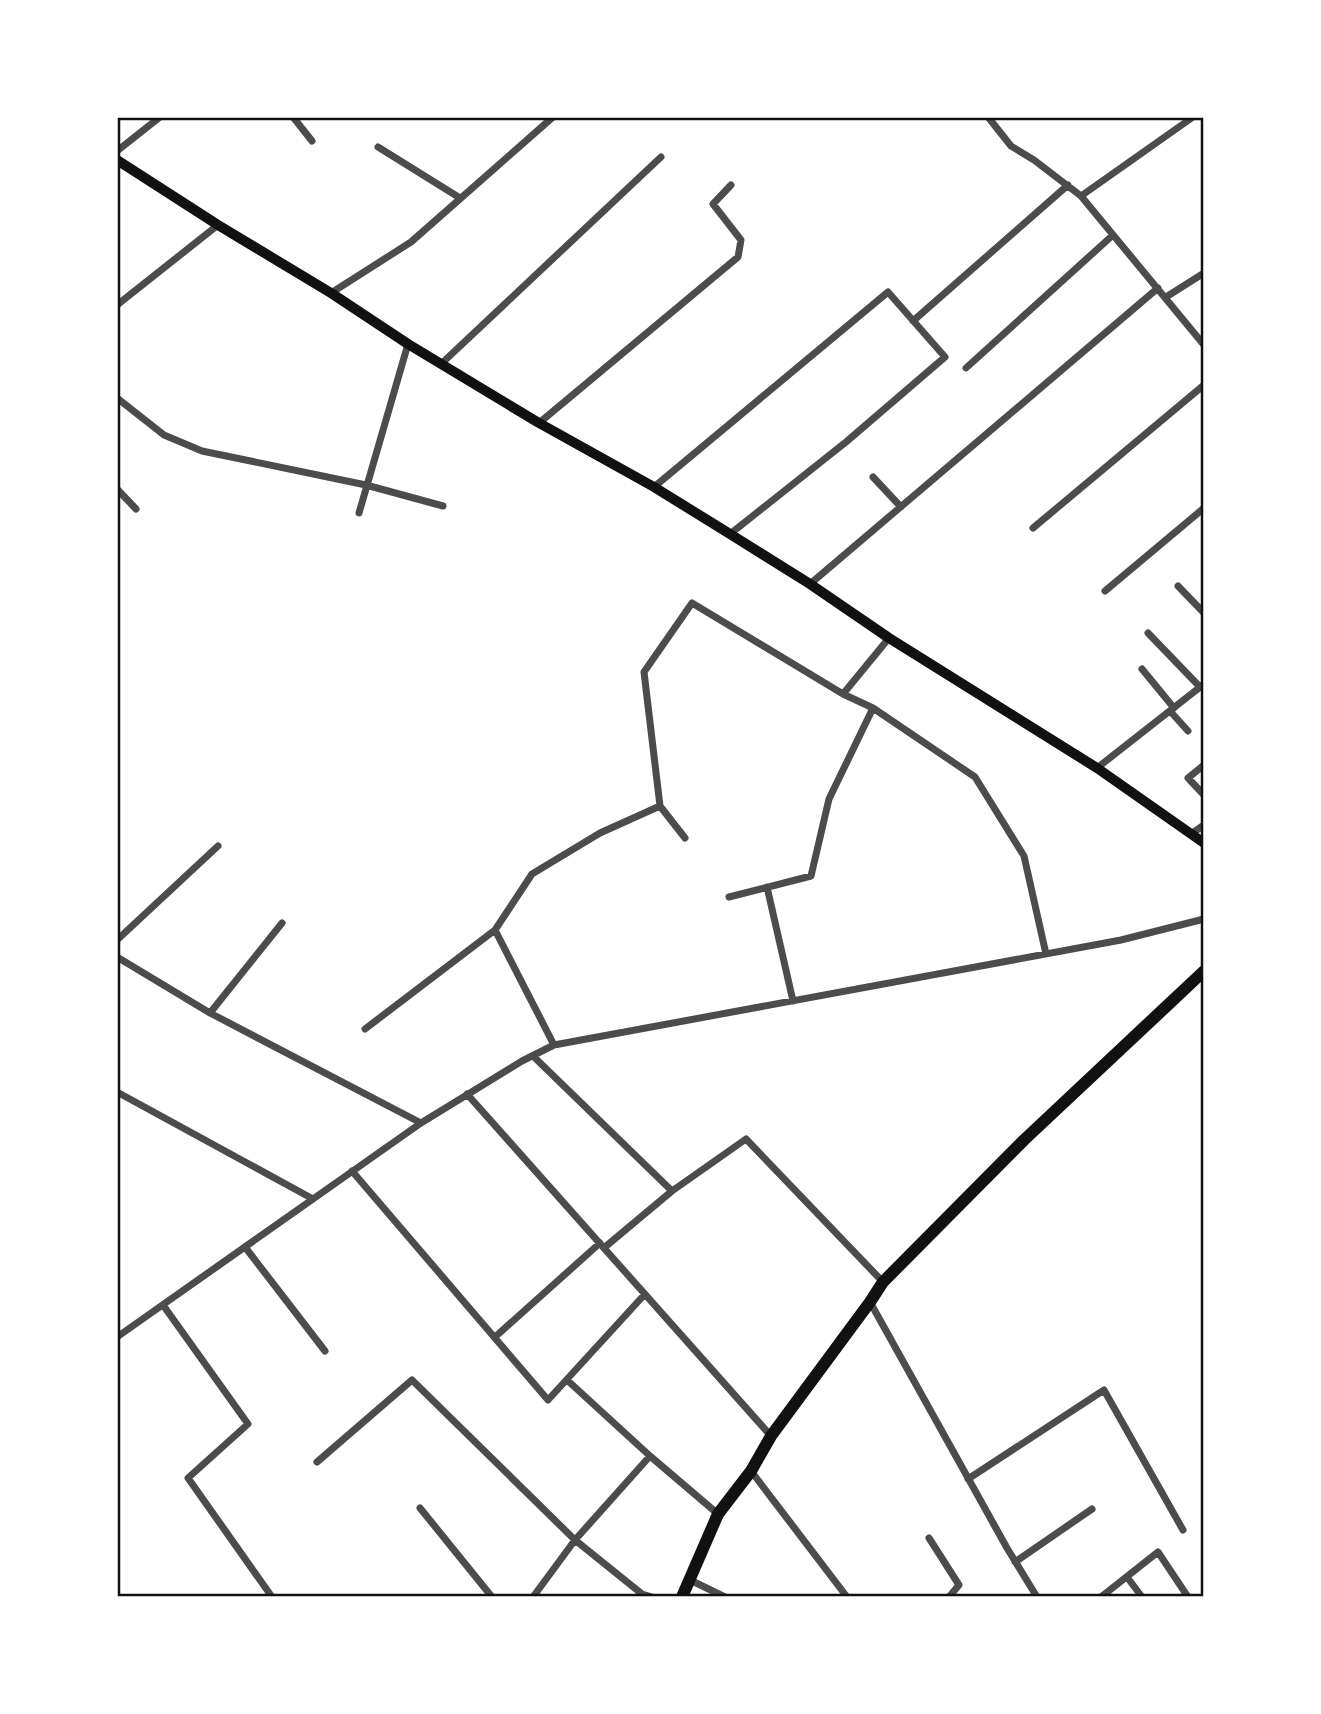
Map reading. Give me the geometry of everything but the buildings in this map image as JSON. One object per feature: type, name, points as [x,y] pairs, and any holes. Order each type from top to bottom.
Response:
[{"type":"main road","points":[[117,160],[408,344],[539,423],[654,487],[810,584],[889,638],[1097,768],[1204,843]]},
{"type":"main road","points":[[682,1597],[718,1514],[883,1282],[1024,1140],[1204,971]]},
{"type":"street","points":[[117,151],[160,117]]},
{"type":"street","points":[[293,117],[312,141]]},
{"type":"street","points":[[331,293],[411,242],[553,117]]},
{"type":"street","points":[[988,117],[1011,146],[1081,196],[1204,345]]},
{"type":"street","points":[[1081,196],[1189,118]]},
{"type":"street","points":[[378,147],[460,198]]},
{"type":"street","points":[[441,364],[661,156]]},
{"type":"street","points":[[539,423],[738,257],[741,240],[713,204],[731,185]]},
{"type":"street","points":[[913,321],[1068,185]]},
{"type":"street","points":[[117,305],[218,225]]},
{"type":"street","points":[[966,368],[1113,235]]},
{"type":"street","points":[[1166,298],[1204,273]]},
{"type":"street","points":[[810,584],[1158,288]]},
{"type":"street","points":[[654,487],[888,292],[945,357],[846,442],[730,534]]},
{"type":"street","points":[[359,513],[408,344]]},
{"type":"street","points":[[1033,528],[1204,386]]},
{"type":"street","points":[[117,398],[164,435],[202,451],[366,485],[443,506]]},
{"type":"street","points":[[873,478],[901,507]]},
{"type":"street","points":[[117,489],[136,509]]},
{"type":"street","points":[[1105,591],[1204,508]]},
{"type":"street","points":[[1178,586],[1204,613]]},
{"type":"street","points":[[685,838],[660,806],[644,672],[692,603],[843,694],[873,708],[975,777],[1024,856],[1046,954]]},
{"type":"street","points":[[1097,768],[1202,686],[1148,632]]},
{"type":"street","points":[[843,694],[889,638]]},
{"type":"street","points":[[1142,669],[1188,731]]},
{"type":"street","points":[[729,897],[811,876],[829,799],[873,708]]},
{"type":"street","points":[[1204,765],[1188,778],[1204,795]]},
{"type":"street","points":[[365,1029],[495,930],[532,874],[600,833],[660,806]]},
{"type":"street","points":[[1191,834],[1204,825]]},
{"type":"street","points":[[117,940],[218,846]]},
{"type":"street","points":[[767,887],[793,1001]]},
{"type":"street","points":[[117,1337],[421,1123],[554,1045],[1121,940],[1204,919]]},
{"type":"street","points":[[210,1013],[282,923]]},
{"type":"street","points":[[495,930],[554,1045]]},
{"type":"street","points":[[117,957],[210,1013],[421,1123]]},
{"type":"street","points":[[533,1056],[672,1191]]},
{"type":"street","points":[[117,1092],[313,1199]]},
{"type":"street","points":[[467,1094],[771,1436]]},
{"type":"street","points":[[495,1337],[602,1245],[746,1139],[883,1282]]},
{"type":"street","points":[[352,1171],[548,1400],[645,1294]]},
{"type":"street","points":[[245,1247],[325,1351]]},
{"type":"street","points":[[870,1303],[1037,1597]]},
{"type":"street","points":[[163,1304],[248,1424],[188,1478],[272,1597]]},
{"type":"street","points":[[317,1462],[412,1380],[575,1540],[642,1594],[652,1597]]},
{"type":"street","points":[[567,1380],[718,1514]]},
{"type":"street","points":[[968,1479],[1104,1390],[1183,1530]]},
{"type":"street","points":[[533,1597],[575,1540],[650,1456]]},
{"type":"street","points":[[751,1471],[847,1597]]},
{"type":"street","points":[[420,1508],[492,1597]]},
{"type":"street","points":[[1016,1562],[1092,1508]]},
{"type":"street","points":[[929,1538],[959,1586],[949,1597]]},
{"type":"street","points":[[1101,1597],[1158,1552],[1188,1597]]},
{"type":"street","points":[[1128,1577],[1142,1597]]},
{"type":"street","points":[[688,1579],[725,1597]]}]
